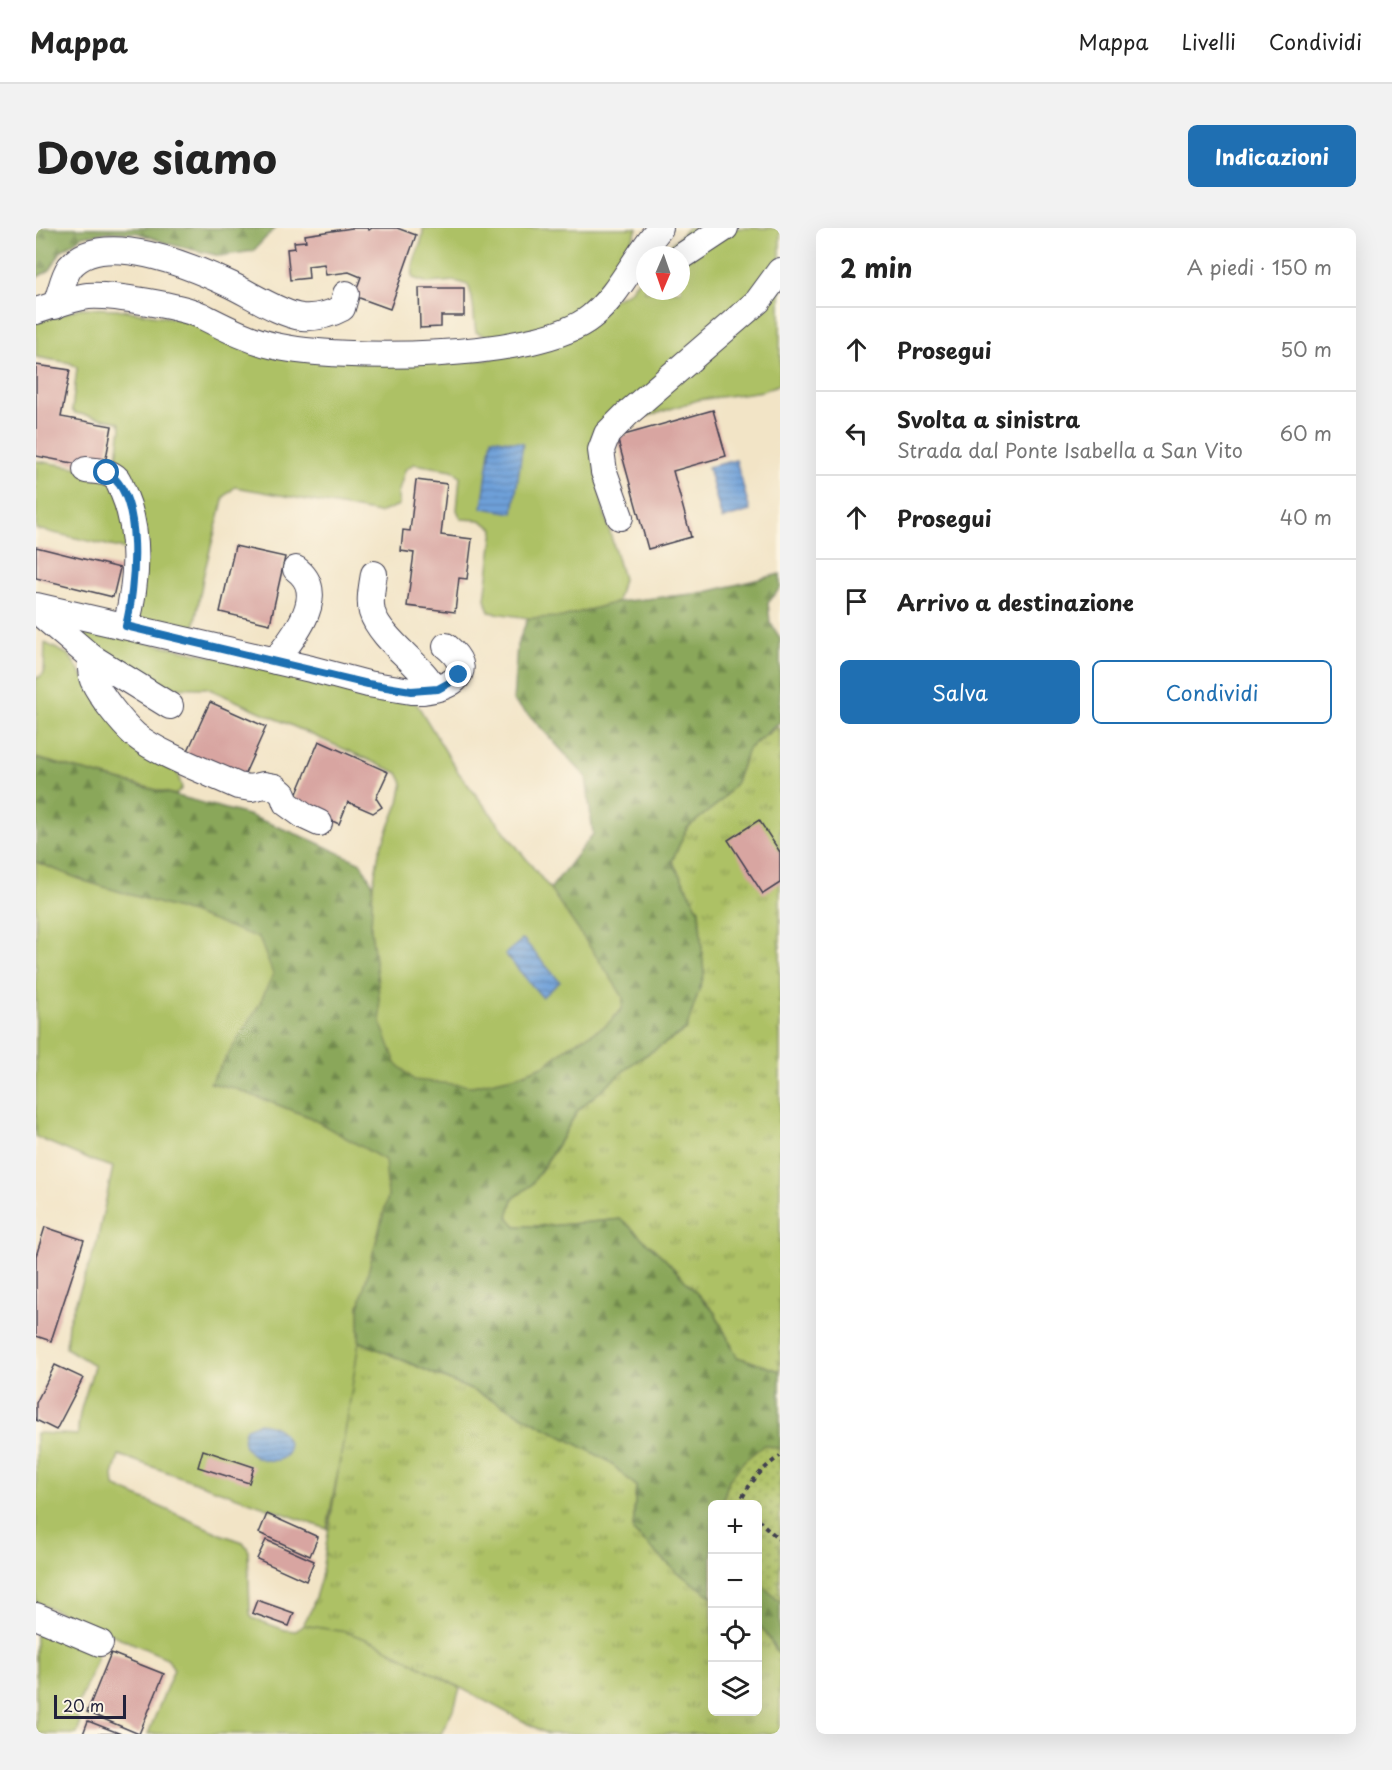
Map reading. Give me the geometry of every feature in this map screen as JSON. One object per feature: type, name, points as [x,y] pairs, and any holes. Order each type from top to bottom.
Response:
[{"type":"street","points":[[690,251],[725,228]]},
{"type":"street","points":[[46,308],[87,296],[105,296],[186,309],[242,336],[275,346],[357,354],[476,351],[554,336],[590,318],[605,303],[654,232]]},
{"type":"street","points":[[46,308],[69,268],[78,258],[92,250],[111,246],[136,249],[189,266],[268,304],[301,317],[332,314],[342,308],[345,294]]},
{"type":"street","points":[[620,517],[604,472],[601,450],[607,434],[628,413],[758,301],[780,271]]},
{"type":"street","points":[[619,284],[636,280]]},
{"type":"street","points":[[86,470],[107,473],[117,478],[129,510],[136,551],[135,581],[126,626]]},
{"type":"street","points":[[275,661],[300,628],[308,612],[308,583],[304,575],[296,569]]},
{"type":"street","points":[[374,574],[371,592],[372,611],[379,625],[427,678],[428,687],[422,691]]},
{"type":"street","points":[[36,608],[126,626],[368,684],[411,691],[438,689],[459,675],[461,664],[458,656],[446,646]]},
{"type":"street","points":[[36,608],[91,657],[170,706]]},
{"type":"street","points":[[91,657],[93,679],[109,704],[135,735],[165,753],[238,786],[275,787],[283,794],[286,803],[319,823]]},
{"type":"street","points":[[36,1616],[100,1643]]},
{"type":"path","points":[[744,1500],[742,1498],[748,1487],[767,1465],[780,1456]]},
{"type":"path","points":[[762,1524],[780,1540]]},
{"type":"green space","points":[[36,228],[275,228],[253,251],[220,256],[169,244],[138,233],[108,232],[83,236],[61,251],[50,270],[36,278]]},
{"type":"green space","points":[[423,228],[637,228],[630,245],[601,292],[582,312],[542,327],[489,337],[476,332],[473,302],[468,285],[455,281],[428,283],[413,278],[413,264],[423,235]]},
{"type":"green space","points":[[688,228],[780,228],[780,384],[763,391],[698,400],[599,432],[592,451],[604,511],[623,579],[617,602],[562,617],[528,618],[489,612],[485,599],[494,529],[480,520],[461,519],[457,510],[460,476],[452,470],[414,464],[405,470],[398,494],[399,505],[379,513],[235,487],[224,497],[204,573],[194,628],[187,632],[141,623],[137,611],[142,553],[36,529],[36,461],[113,473],[121,427],[119,422],[75,413],[72,410],[77,368],[70,363],[36,357],[36,323],[80,308],[116,309],[184,320],[202,327],[222,340],[256,354],[488,360],[629,292],[636,283],[636,300],[690,300],[690,246],[669,246]]},
{"type":"green space","points":[[780,574],[780,588],[768,603],[770,622],[780,638],[780,722],[748,749],[736,782],[720,802],[687,828],[672,861],[699,910],[704,975],[686,1030],[633,1063],[578,1110],[531,1185],[513,1199],[508,1217],[516,1226],[549,1226],[621,1219],[664,1258],[715,1313],[737,1357],[780,1371],[780,1449],[764,1445],[729,1480],[723,1500],[708,1500],[708,1593],[678,1573],[633,1531],[636,1486],[607,1460],[487,1397],[359,1341],[359,1306],[388,1196],[309,1117],[233,1088],[209,1083],[258,1007],[190,913],[84,881],[36,862],[36,758],[248,815],[309,839],[361,863],[373,885],[371,928],[381,1024],[472,1086],[517,1076],[545,1065],[569,1046],[605,1026],[622,1009],[550,889],[593,834],[586,777],[532,718],[513,701],[517,645],[528,618],[562,617],[617,602],[702,593]]},
{"type":"green space","points":[[80,628],[393,695],[417,704],[458,772],[550,889],[605,969],[623,997],[622,1009],[605,1026],[569,1046],[545,1065],[517,1076],[472,1086],[414,1080],[396,1063],[381,1024],[371,928],[373,885],[379,852],[399,802],[403,783],[398,773],[207,688],[155,687],[75,631]]},
{"type":"green space","points":[[45,643],[69,655],[84,678],[177,772],[182,788],[176,795],[36,758],[36,677],[44,673]]},
{"type":"green space","points":[[777,727],[780,729],[780,1371],[737,1357],[715,1313],[664,1258],[621,1219],[549,1226],[515,1226],[508,1217],[513,1199],[531,1185],[578,1110],[633,1063],[686,1030],[699,910],[672,861],[687,828],[720,802],[736,782],[748,749]]},
{"type":"green space","points":[[36,862],[84,881],[191,913],[259,938],[273,974],[258,1007],[210,1083],[233,1088],[309,1117],[385,1160],[388,1196],[359,1306],[359,1341],[327,1529],[119,1455],[113,1475],[114,1486],[243,1542],[248,1549],[252,1618],[285,1630],[296,1631],[303,1625],[346,1632],[377,1643],[460,1688],[455,1705],[441,1734],[148,1734],[174,1669],[167,1658],[36,1602],[36,1433],[78,1435],[81,1408],[94,1365],[66,1348],[68,1323],[96,1246],[113,1167],[90,1160],[36,1137]]},
{"type":"green space","points":[[359,1341],[487,1397],[607,1460],[636,1486],[633,1531],[678,1573],[708,1593],[708,1716],[762,1716],[762,1629],[780,1655],[780,1734],[547,1734],[377,1643],[303,1625],[312,1608],[321,1577]]},
{"type":"green space","points":[[764,1445],[780,1449],[780,1602],[762,1585],[762,1500],[723,1500],[729,1480],[744,1461]]},
{"type":"green space","points":[[762,1585],[780,1602],[780,1655],[762,1629]]},
{"type":"green space","points":[[36,1625],[97,1652],[97,1659],[75,1712],[80,1725],[77,1734],[36,1734]]},
{"type":"water","points":[[492,438],[523,443],[513,513],[482,508]]},
{"type":"water","points":[[736,460],[750,511],[722,519],[708,467]]},
{"type":"water","points":[[523,939],[560,982],[542,997],[505,954]]},
{"type":"water","points":[[259,1423],[274,1427],[284,1434],[288,1449],[285,1456],[276,1460],[266,1460],[256,1457],[247,1450],[244,1440],[246,1428]]},
{"type":"building","points":[[352,228],[369,230],[397,228],[416,235],[390,309],[354,296],[361,277],[349,272],[326,275],[324,264],[308,266],[309,278],[290,280],[287,249],[295,248],[294,242],[306,241],[305,235]]},
{"type":"building","points":[[419,288],[464,288],[464,316],[441,316],[441,327],[420,328]]},
{"type":"building","points":[[36,365],[70,370],[61,417],[112,426],[104,469],[36,456]]},
{"type":"building","points":[[713,410],[726,456],[673,471],[691,537],[648,549],[617,437]]},
{"type":"building","points":[[416,480],[447,484],[441,535],[472,539],[467,579],[459,578],[455,612],[407,606],[414,553],[401,551],[403,530],[410,531]]},
{"type":"building","points":[[235,546],[285,557],[270,624],[220,612]]},
{"type":"building","points":[[36,547],[120,568],[113,597],[36,578]]},
{"type":"building","points":[[210,702],[266,727],[242,780],[186,755]]},
{"type":"building","points":[[319,741],[388,772],[376,798],[382,807],[373,813],[348,802],[339,824],[293,803]]},
{"type":"building","points":[[759,820],[780,852],[780,883],[763,894],[728,840]]},
{"type":"building","points":[[45,1227],[84,1240],[51,1341],[36,1336],[36,1256]]},
{"type":"building","points":[[55,1365],[83,1378],[56,1430],[36,1420],[36,1403]]},
{"type":"building","points":[[203,1450],[254,1467],[249,1483],[198,1467]]},
{"type":"building","points":[[267,1514],[318,1537],[310,1556],[259,1533]]},
{"type":"building","points":[[266,1540],[314,1561],[306,1581],[257,1559]]},
{"type":"building","points":[[257,1600],[294,1613],[289,1626],[252,1613]]},
{"type":"building","points":[[111,1653],[164,1674],[139,1734],[87,1712]]},
{"type":"building","points":[[88,1721],[121,1734],[83,1734]]},
{"type":"route","points":[[107,473],[117,478],[126,499],[136,551],[135,581],[126,626],[368,684],[411,691],[438,689],[459,675]]}]
